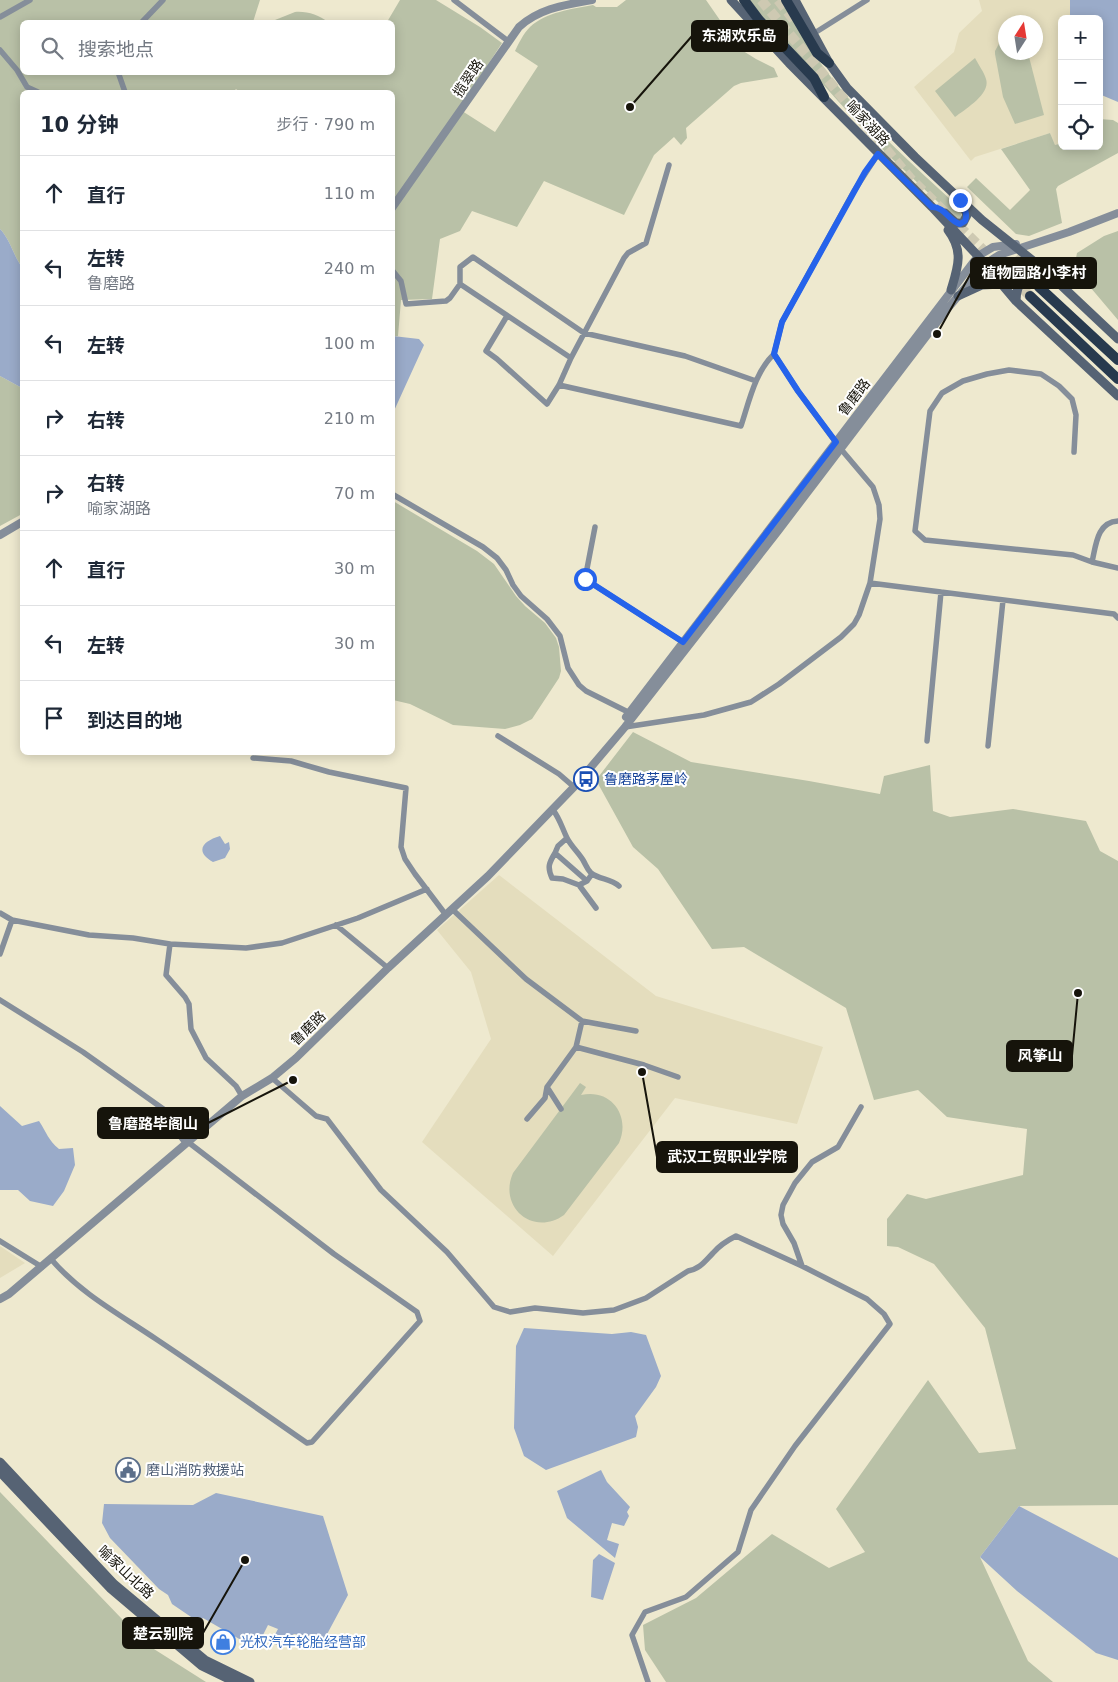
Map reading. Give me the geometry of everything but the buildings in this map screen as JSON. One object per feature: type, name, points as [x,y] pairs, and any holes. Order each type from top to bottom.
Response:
[{"type":"highway","points":[[744,0],[759,20],[814,78],[824,97]]},
{"type":"highway","points":[[786,0],[817,53],[829,63]]},
{"type":"highway","points":[[1040,287],[1118,360]]},
{"type":"highway","points":[[1030,296],[1118,379]]},
{"type":"main road","name":"喻家湖路","points":[[731,0],[789,63],[932,207],[978,256],[1016,301],[1118,396]]},
{"type":"main road","name":"喻家湖路","points":[[794,0],[829,63],[847,88],[960,200],[1047,272],[1118,339]]},
{"type":"main road","points":[[960,200],[966,215],[965,221],[960,224],[956,223],[939,207],[932,207],[932,213],[946,228],[959,252],[955,293],[982,285],[1002,284]]},
{"type":"main road","points":[[1016,301],[1017,288],[1024,278],[1034,271],[1041,270],[1047,272]]},
{"type":"main road","name":"喻家山北路","points":[[0,1462],[114,1584],[205,1660],[250,1682]]},
{"type":"main road","name":"喻家山北路","points":[[0,1472],[110,1588],[202,1666],[235,1682]]},
{"type":"street","points":[[0,16],[30,0]]},
{"type":"street","points":[[144,20],[163,0]]},
{"type":"street","points":[[454,0],[508,41]]},
{"type":"street","name":"揽翠路","points":[[395,204],[519,27],[537,14],[554,7],[592,0]]},
{"type":"street","points":[[813,34],[867,0]]},
{"type":"street","points":[[0,50],[20,75]]},
{"type":"street","points":[[20,75],[28,87],[34,90]]},
{"type":"street","points":[[119,75],[124,90]]},
{"type":"street","points":[[559,385],[741,426],[756,382],[765,364],[774,354],[782,322],[854,191],[878,154]]},
{"type":"street","points":[[507,316],[486,351],[547,404],[559,385],[571,358],[624,258],[628,253],[646,244],[669,165]]},
{"type":"street","points":[[985,264],[995,256],[1015,247],[1035,243],[1118,213]]},
{"type":"street","name":"鲁磨路","points":[[608,746],[955,293],[978,256],[993,248],[1015,247]]},
{"type":"street","points":[[395,274],[403,286],[406,304],[446,301],[460,284],[460,268],[474,257],[584,333],[685,356],[756,382]]},
{"type":"street","name":"鲁磨路","points":[[955,293],[985,264]]},
{"type":"street","points":[[460,284],[571,358]]},
{"type":"street","points":[[625,727],[704,715],[751,702],[841,637],[854,624],[864,601],[870,583],[880,519],[879,505],[873,487],[838,445],[798,391],[774,354]]},
{"type":"street","points":[[1074,452],[1076,415],[1072,400],[1059,386],[1042,374],[1009,370],[963,381],[942,393],[930,411],[915,531],[925,540],[1074,555],[1092,562],[1118,568]]},
{"type":"street","points":[[395,496],[476,543],[497,558],[521,596],[548,619],[560,636],[568,668],[579,685],[586,691],[631,714]]},
{"type":"street","points":[[1092,562],[1101,529],[1110,521],[1118,520]]},
{"type":"street","points":[[0,535],[20,523]]},
{"type":"street","points":[[595,526],[585,579],[686,644]]},
{"type":"street","points":[[870,583],[1114,614],[1118,618]]},
{"type":"street","points":[[927,741],[941,592]]},
{"type":"street","points":[[988,746],[1003,600]]},
{"type":"street","name":"鲁磨路","points":[[0,1299],[9,1294],[51,1259],[242,1096],[272,1078],[296,1058],[388,968],[488,876],[553,810],[625,727],[631,714]]},
{"type":"street","points":[[498,736],[558,774],[574,787]]},
{"type":"street","points":[[253,758],[291,761],[329,772],[406,788],[400,843],[405,859],[427,889],[449,912],[526,979],[582,1021],[636,1031]]},
{"type":"street","points":[[553,810],[560,819],[568,838],[584,861],[586,868],[592,874],[603,879],[612,880],[619,886]]},
{"type":"street","points":[[568,838],[558,846],[548,864],[549,871],[552,878],[579,885],[596,908]]},
{"type":"street","points":[[555,853],[587,881]]},
{"type":"street","points":[[579,885],[587,881],[592,874]]},
{"type":"street","points":[[0,913],[12,920],[88,935],[133,938],[170,944],[246,948],[282,943],[358,918],[427,889]]},
{"type":"street","points":[[0,954],[12,920]]},
{"type":"street","points":[[336,925],[388,968]]},
{"type":"street","points":[[170,944],[166,975],[185,996],[189,1004],[191,1028],[206,1058],[236,1086],[242,1096]]},
{"type":"street","points":[[0,1000],[83,1052],[169,1113],[177,1132],[187,1143],[334,1254],[417,1312],[420,1320],[312,1442],[307,1443],[104,1305],[65,1276],[51,1259]]},
{"type":"street","points":[[527,1119],[545,1098],[547,1087],[576,1047],[582,1021]]},
{"type":"street","points":[[576,1047],[644,1065],[678,1078]]},
{"type":"street","points":[[272,1078],[316,1116],[327,1119],[381,1190],[447,1252],[490,1303],[501,1310],[510,1312],[535,1308],[583,1313],[614,1310],[630,1305],[646,1298],[688,1271],[694,1270],[704,1263],[714,1251],[736,1236],[802,1266],[866,1299],[884,1314],[890,1324],[795,1446],[751,1510],[738,1552],[686,1597],[645,1612],[632,1635],[648,1682]]},
{"type":"street","points":[[547,1087],[561,1109]]},
{"type":"street","points":[[802,1266],[794,1243],[783,1224],[781,1215],[783,1204],[795,1183],[812,1162],[838,1147],[861,1107]]},
{"type":"street","points":[[0,1241],[42,1266]]},
{"type":"shaded area","points":[[979,0],[1070,0],[1070,15],[1058,15],[1058,144],[1055,145],[1050,133],[975,157],[971,161],[914,87],[954,52],[959,33],[982,11]]},
{"type":"shaded area","points":[[499,875],[656,996],[823,1047],[797,1124],[675,1098],[553,1256],[422,1142],[491,1039],[471,972],[437,930]]},
{"type":"shaded area","points":[[0,1246],[25,1263],[0,1278]]},
{"type":"green space","points":[[0,0],[260,0],[254,20],[20,20],[20,75],[395,75],[395,20],[388,20],[400,0],[436,0],[502,43],[459,109],[495,132],[538,66],[515,51],[523,36],[536,22],[551,15],[577,8],[593,5],[596,7],[617,7],[626,0],[706,0],[740,49],[774,68],[778,77],[741,83],[734,86],[686,128],[687,138],[681,145],[674,137],[654,155],[624,215],[544,181],[517,227],[472,211],[460,231],[440,239],[432,299],[401,300],[398,336],[395,336],[395,90],[20,90],[20,264],[0,229]]},
{"type":"green space","points":[[747,0],[781,0],[837,85],[888,141],[962,210],[961,218],[956,219],[888,155]]},
{"type":"green space","points":[[295,12],[304,12],[325,20],[275,20]]},
{"type":"green space","points":[[998,46],[998,60],[1030,60],[1044,115],[1015,124],[1003,97],[995,51]]},
{"type":"green space","points":[[975,58],[986,79],[987,85],[976,101],[955,117],[935,91]]},
{"type":"green space","points":[[1103,119],[1113,120],[1118,123],[1118,153],[1058,186],[1056,189],[1062,223],[1029,236],[1016,234],[967,187],[976,178],[1010,210],[1030,190],[1001,149],[1050,133],[1055,145],[1058,144],[1058,150],[1103,150]]},
{"type":"green space","points":[[1118,231],[1118,320],[1074,268],[1077,253],[1104,236]]},
{"type":"green space","points":[[0,376],[20,387],[20,515],[0,526]]},
{"type":"green space","points":[[395,502],[477,551],[494,564],[516,596],[545,623],[556,638],[559,647],[561,671],[559,678],[532,719],[505,729],[453,725],[410,704],[395,700]]},
{"type":"green space","points":[[633,732],[691,762],[880,794],[884,776],[930,765],[933,811],[950,817],[1013,809],[1086,821],[1100,851],[1118,861],[1118,1505],[1019,1506],[980,1557],[1028,1661],[1053,1682],[666,1682],[645,1650],[643,1625],[696,1598],[772,1534],[829,1568],[865,1552],[836,1509],[928,1380],[979,1453],[1016,1449],[985,1328],[934,1264],[898,1247],[887,1246],[887,1219],[907,1194],[926,1199],[1023,1175],[1027,1129],[947,1117],[918,1090],[874,1100],[846,1008],[744,947],[712,949],[658,869],[633,847],[596,780]]},
{"type":"green space","points":[[580,1083],[586,1087],[581,1095],[592,1094],[601,1096],[616,1106],[622,1123],[619,1143],[564,1215],[552,1221],[530,1220],[521,1215],[514,1207],[510,1197],[513,1173]]},
{"type":"green space","points":[[0,1492],[146,1644],[206,1682],[0,1682]]},
{"type":"water","points":[[1070,0],[1118,0],[1118,102],[1103,96],[1103,15],[1070,15]]},
{"type":"water","points":[[0,229],[20,264],[20,387],[0,376]]},
{"type":"water","points":[[395,336],[419,339],[424,345],[395,409]]},
{"type":"water","points":[[220,836],[225,844],[229,842],[230,849],[225,858],[213,862],[207,858],[202,850],[205,844]]},
{"type":"water","points":[[0,1106],[22,1126],[39,1121],[55,1146],[59,1149],[73,1148],[75,1165],[64,1191],[53,1206],[30,1201],[18,1190],[0,1190]]},
{"type":"water","points":[[524,1328],[612,1334],[631,1332],[646,1335],[661,1376],[656,1387],[635,1416],[638,1427],[636,1437],[546,1470],[524,1456],[514,1428],[516,1346]]},
{"type":"water","points":[[601,1470],[607,1482],[630,1507],[627,1512],[629,1516],[624,1526],[612,1523],[607,1540],[619,1544],[615,1558],[567,1518],[557,1491]]},
{"type":"water","points":[[216,1493],[323,1516],[348,1595],[325,1638],[294,1634],[277,1645],[271,1642],[278,1629],[268,1625],[259,1643],[248,1644],[203,1618],[197,1621],[172,1604],[168,1595],[159,1589],[110,1538],[102,1523],[104,1504],[193,1505]]},
{"type":"water","points":[[1019,1506],[1118,1558],[1118,1660],[1096,1653],[1017,1591],[980,1557]]},
{"type":"water","points":[[599,1554],[615,1563],[603,1600],[591,1597],[593,1560]]},
{"type":"tunnel","points":[[761,0],[910,178],[1030,296]]},
{"type":"tunnel","points":[[778,0],[794,20]]},
{"type":"tunnel","points":[[1006,245],[1039,287]]},
{"type":"place","name":"东湖欢乐岛","points":[[630,107]]},
{"type":"place","name":"植物园路小李村","points":[[937,334]]},
{"type":"place","name":"鲁磨路茅屋岭","points":[[586,779]]},
{"type":"place","name":"风筝山","points":[[1078,993]]},
{"type":"place","name":"武汉工贸职业学院","points":[[642,1072]]},
{"type":"place","name":"鲁磨路毕阁山","points":[[293,1080]]},
{"type":"place","name":"磨山消防救援站","points":[[128,1470]]},
{"type":"place","name":"楚云别院","points":[[245,1560]]},
{"type":"place","name":"光权汽车轮胎经营部","points":[[223,1642]]},
{"type":"route","points":[[585,579],[683,642],[836,442],[798,391],[774,354],[779,328],[865,172],[878,154],[932,207],[939,207],[958,224],[965,221],[966,215],[960,200]]}]
